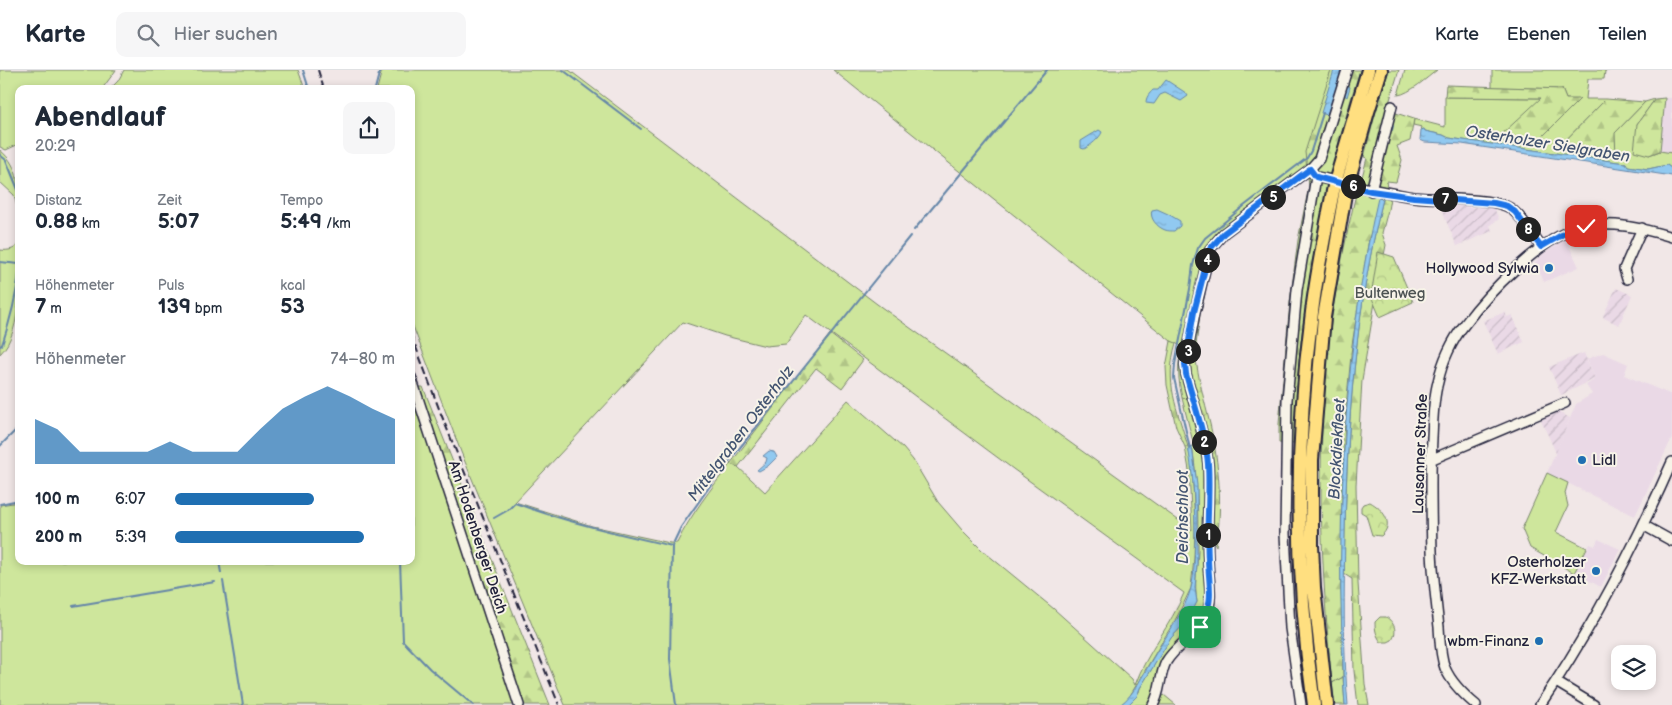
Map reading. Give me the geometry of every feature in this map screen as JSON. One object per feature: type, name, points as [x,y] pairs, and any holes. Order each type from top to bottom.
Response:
[{"type":"highway","points":[[1314,705],[1305,632],[1300,546],[1300,458],[1303,400],[1319,264],[1341,184],[1368,70]]},
{"type":"highway","points":[[1327,705],[1314,588],[1312,545],[1312,460],[1324,317],[1341,184],[1381,70]]},
{"type":"street","points":[[1153,705],[1158,697],[1160,680],[1165,664],[1172,654],[1200,627],[1207,614],[1211,600],[1208,559],[1208,463],[1185,364],[1194,312],[1210,249],[1224,233],[1310,169],[1318,159],[1347,70]]},
{"type":"street","points":[[1371,191],[1392,106]]},
{"type":"street","points":[[1310,169],[1316,177],[1371,191],[1414,197],[1494,203],[1507,206],[1515,212],[1541,247]]},
{"type":"street","points":[[1300,705],[1290,628],[1285,534],[1287,400],[1296,290],[1316,177]]},
{"type":"street","name":"Lausanner Straße","points":[[1476,705],[1454,682],[1445,668],[1433,572],[1430,460],[1433,405],[1438,380],[1446,358],[1454,339],[1477,309],[1541,247],[1565,233],[1586,226],[1604,224],[1642,228],[1672,237]]},
{"type":"street","points":[[1627,279],[1624,269],[1642,228]]},
{"type":"street","name":"Am Hodenberger Deich","points":[[415,389],[519,705]]},
{"type":"street","points":[[1430,460],[1565,403]]},
{"type":"street","points":[[1540,705],[1556,682],[1608,592],[1643,525],[1672,462]]},
{"type":"street","points":[[1643,525],[1672,541]]},
{"type":"street","points":[[1556,682],[1594,705]]},
{"type":"shaded area","points":[[1665,98],[1672,98],[1672,153],[1660,151]]},
{"type":"shaded area","points":[[1446,205],[1494,208],[1499,219],[1490,225],[1492,231],[1457,246],[1440,207]]},
{"type":"shaded area","points":[[1566,239],[1579,267],[1544,282],[1535,262],[1543,254]]},
{"type":"shaded area","points":[[1616,288],[1632,295],[1619,325],[1603,316]]},
{"type":"shaded area","points":[[1505,312],[1507,317],[1512,315],[1524,342],[1498,354],[1483,321]]},
{"type":"shaded area","points":[[1584,353],[1595,379],[1561,395],[1549,367]]},
{"type":"shaded area","points":[[1603,353],[1628,364],[1624,375],[1672,395],[1672,438],[1635,516],[1547,473],[1576,404],[1592,394],[1586,385],[1595,379],[1587,359]]},
{"type":"shaded area","points":[[1559,412],[1570,418],[1556,453],[1541,420]]},
{"type":"shaded area","points":[[1598,539],[1620,549],[1601,587],[1574,573],[1590,544],[1595,546]]},
{"type":"green space","points":[[0,70],[116,70],[105,85],[15,85],[15,146],[6,150],[0,147]]},
{"type":"green space","points":[[124,70],[298,70],[304,85],[114,85]]},
{"type":"green space","points":[[382,70],[569,70],[877,304],[1192,530],[1189,470],[1185,447],[1188,447],[1192,465],[1195,526],[1191,588],[1178,615],[1128,699],[1120,705],[565,705],[461,452],[415,331],[415,85],[378,85]],"holes":[[[806,315],[1184,593],[1173,616],[1146,661],[1135,685],[1132,679],[1054,609],[982,550],[938,502],[913,460],[903,448],[848,400],[765,492],[738,467],[730,464],[695,512],[677,543],[592,526],[515,502],[683,322],[725,336],[766,346],[786,344]]]},
{"type":"green space","points":[[833,70],[1331,70],[1307,167],[1207,248],[1197,290],[1205,294],[1200,314],[1195,353],[1171,341]]},
{"type":"green space","points":[[1331,70],[1360,70],[1328,185],[1310,273],[1300,356],[1294,444],[1279,443],[1290,302],[1298,240],[1309,186],[1305,152]]},
{"type":"green space","points":[[1389,70],[1399,70],[1389,103],[1394,105],[1393,112],[1414,119],[1410,141],[1397,146],[1402,160],[1396,182],[1387,181],[1385,196],[1390,198],[1382,233],[1386,245],[1362,380],[1356,485],[1358,583],[1365,684],[1369,705],[1358,705],[1354,671],[1352,579],[1344,574],[1349,432],[1364,292],[1383,199],[1369,238],[1352,345],[1345,418],[1342,495],[1343,677],[1332,683],[1323,569],[1321,455],[1327,353],[1338,277],[1360,177],[1362,177],[1367,158],[1364,157]]},
{"type":"green space","points":[[1405,70],[1437,70],[1424,81],[1398,95]]},
{"type":"green space","points":[[1492,70],[1616,70],[1605,71],[1604,79],[1588,79],[1586,99],[1606,99],[1558,148],[1615,133],[1645,102],[1655,99],[1637,124],[1649,155],[1660,151],[1672,153],[1672,169],[1667,165],[1648,169],[1627,166],[1626,163],[1449,138],[1425,131],[1424,129],[1421,130],[1422,127],[1413,125],[1414,119],[1445,127],[1445,97],[1541,98],[1534,145],[1579,100],[1566,99],[1562,89],[1492,87]]},
{"type":"green space","points":[[1446,85],[1562,89],[1566,99],[1580,99],[1534,145],[1502,141],[1502,134],[1541,98],[1445,97]]},
{"type":"green space","points":[[1665,98],[1660,151],[1649,155],[1634,151],[1637,124],[1655,99]]},
{"type":"green space","points":[[1606,99],[1645,102],[1615,133],[1616,156],[1558,148]]},
{"type":"green space","points":[[0,150],[12,164],[15,172],[15,199],[14,195],[0,182]]},
{"type":"green space","points":[[15,248],[15,324],[8,344],[0,354],[0,250]]},
{"type":"green space","name":"Bultenweg","points":[[1378,252],[1394,257],[1413,302],[1380,317],[1371,296]]},
{"type":"green space","points":[[830,334],[863,360],[842,388],[816,368],[738,467],[730,464]]},
{"type":"green space","points":[[1171,341],[1176,343],[1171,371],[1173,395],[1188,447],[1185,447],[1176,427],[1167,385],[1166,367]]},
{"type":"green space","points":[[1182,346],[1185,348],[1188,399],[1182,398],[1180,384],[1179,366]]},
{"type":"green space","points":[[1190,350],[1195,353],[1199,380],[1216,454],[1220,500],[1216,546],[1213,540],[1213,469],[1209,443],[1189,376]]},
{"type":"green space","points":[[419,387],[423,387],[550,705],[523,705]]},
{"type":"green space","points":[[415,398],[515,705],[0,705],[0,505],[15,503],[15,565],[415,565]]},
{"type":"green space","points":[[1182,398],[1188,399],[1203,453],[1208,594],[1202,619],[1176,646],[1150,705],[1128,705],[1139,692],[1171,638],[1197,602],[1198,512],[1192,446],[1194,446]]},
{"type":"green space","points":[[1547,473],[1568,483],[1565,493],[1568,506],[1556,532],[1587,548],[1574,573],[1530,548],[1522,529]]},
{"type":"green space","points":[[1370,502],[1386,517],[1387,527],[1381,536],[1372,535],[1366,515],[1361,512],[1363,504]]},
{"type":"green space","points":[[1380,617],[1386,617],[1394,627],[1394,637],[1388,642],[1381,642],[1376,632],[1375,622]]},
{"type":"green space","points":[[1343,677],[1345,705],[1335,705],[1332,683]]},
{"type":"green space","points":[[1164,695],[1176,705],[1156,705]]},
{"type":"water","points":[[1334,70],[1342,70],[1338,84],[1350,87],[1347,97],[1339,91],[1335,91],[1327,115],[1321,113]]},
{"type":"water","points":[[1166,80],[1188,96],[1181,101],[1165,93],[1160,95],[1154,104],[1146,103],[1150,93],[1153,90],[1158,90]]},
{"type":"water","points":[[1424,129],[1425,131],[1449,138],[1626,163],[1628,166],[1648,169],[1667,165],[1672,169],[1672,176],[1462,144],[1425,142],[1420,140],[1421,130]]},
{"type":"water","points":[[1099,130],[1102,132],[1101,134],[1092,144],[1084,149],[1081,148],[1081,141]]},
{"type":"water","points":[[1378,198],[1383,199],[1366,281],[1360,323],[1348,449],[1344,598],[1348,705],[1345,705],[1341,564],[1344,452],[1355,324]]},
{"type":"water","points":[[1157,209],[1180,221],[1180,226],[1174,231],[1159,227],[1154,222],[1151,213],[1152,210]]},
{"type":"water","points":[[1192,446],[1197,485],[1197,564],[1195,588],[1197,602],[1188,620],[1171,638],[1137,696],[1128,705],[1120,705],[1138,683],[1180,615],[1191,588],[1194,565],[1195,518],[1193,482],[1188,447]]},
{"type":"water","points":[[769,451],[774,452],[777,457],[768,466],[759,471],[757,470],[766,462],[767,458],[763,456]]},
{"type":"waterway","points":[[303,70],[308,85]]},
{"type":"waterway","points":[[376,85],[380,70]]},
{"type":"waterway","points":[[563,70],[641,129]]},
{"type":"waterway","name":"Mittelgraben Osterholz","points":[[914,230],[1047,70]]},
{"type":"waterway","name":"Deichschloot","points":[[1190,449],[1174,378],[1193,265],[1198,248],[1205,238],[1307,158],[1323,113]]},
{"type":"waterway","name":"Osterholzer Sielgraben","points":[[1392,130],[1393,126]]},
{"type":"waterway","points":[[0,155],[6,160],[15,182]]},
{"type":"waterway","name":"Mittelgraben Osterholz","points":[[676,705],[670,659],[672,546],[681,527],[717,476],[910,236]]},
{"type":"waterway","points":[[0,262],[15,264]]},
{"type":"waterway","points":[[0,346],[2,345],[15,296]]},
{"type":"waterway","points":[[0,446],[15,431]]},
{"type":"waterway","points":[[0,504],[15,501]]},
{"type":"waterway","points":[[494,518],[508,510],[515,503],[573,522],[672,546]]},
{"type":"waterway","points":[[220,565],[221,573]]},
{"type":"waterway","points":[[400,565],[403,641],[430,669],[473,705]]},
{"type":"waterway","points":[[223,581],[243,705]]},
{"type":"waterway","points":[[73,606],[215,582]]},
{"type":"railway","points":[[318,70],[323,85]]},
{"type":"railway","points":[[415,345],[441,414],[559,705]]},
{"type":"place","name":"Hollywood Sylwia","points":[[1549,268]]},
{"type":"place","name":"Lidl","points":[[1582,460]]},
{"type":"place","name":"Osterholzer KFZ-Werkstatt","points":[[1596,571]]},
{"type":"place","name":"wbm-Finanz","points":[[1539,641]]},
{"type":"route","points":[[1200,627],[1207,614],[1211,600],[1208,559],[1208,463],[1185,364],[1194,312],[1210,249],[1224,233],[1310,169],[1316,177],[1371,191],[1414,197],[1494,203],[1507,206],[1515,212],[1541,247],[1565,233],[1586,226]]},
{"type":"water label","name":"Blockdiekfleet","points":[[1336,449]]}]
